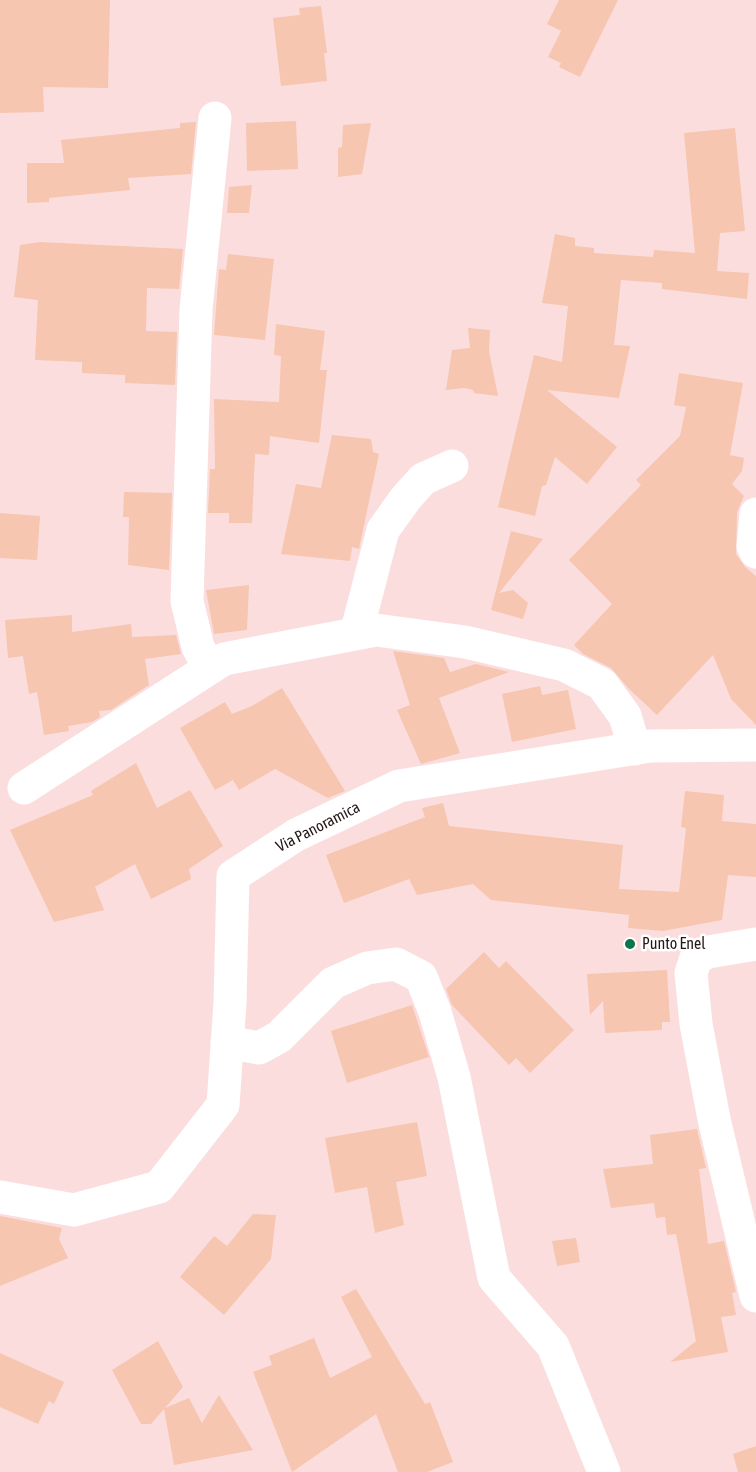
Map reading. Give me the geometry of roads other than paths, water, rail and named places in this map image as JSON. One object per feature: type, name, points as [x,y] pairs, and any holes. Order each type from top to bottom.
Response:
[{"type":"street","points":[[209,668],[198,647],[187,601],[196,309],[215,118]]},
{"type":"street","points":[[356,634],[383,530],[423,479],[453,466]]},
{"type":"street","points":[[756,514],[753,546],[756,552]]},
{"type":"street","points":[[24,788],[224,659],[376,630],[465,642],[564,665],[602,684],[625,716],[649,735],[675,746]]},
{"type":"street","points":[[535,658],[568,645]]},
{"type":"street","points":[[625,716],[635,748]]},
{"type":"street","name":"Via Panoramica","points":[[0,1197],[74,1210],[159,1187],[223,1105],[233,876],[296,835],[399,786],[635,748],[756,746]]},
{"type":"street","points":[[756,944],[708,952],[696,958],[691,973],[696,1024],[714,1119],[756,1296]]},
{"type":"street","points":[[227,1042],[259,1048],[287,1030],[333,983],[367,968],[396,964],[422,977],[454,1077],[494,1278],[553,1346],[604,1472]]},
{"type":"place","name":"Punto Enel","points":[[630,944]]}]
